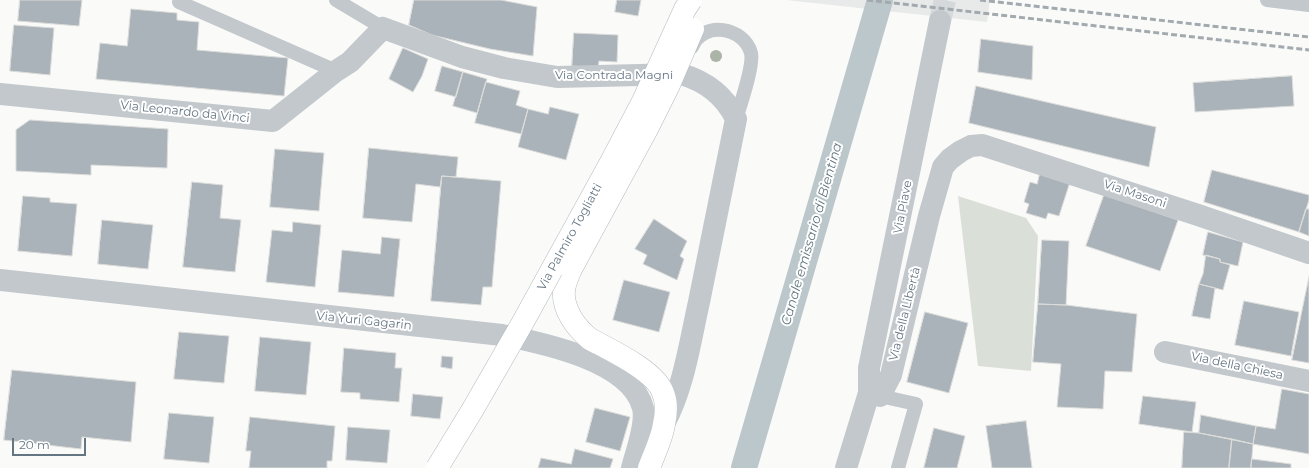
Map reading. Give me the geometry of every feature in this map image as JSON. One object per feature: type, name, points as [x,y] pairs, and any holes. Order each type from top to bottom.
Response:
[{"type":"main road","name":"Via Palmiro Togliatti","points":[[437,468],[524,322],[611,162],[644,101],[685,9],[691,0]]},
{"type":"main road","name":"Via Palmiro Togliatti","points":[[649,468],[664,424],[666,404],[663,392],[655,380],[645,371],[583,334],[574,323],[567,309],[564,292],[566,281],[571,269],[647,129],[669,85],[696,21],[702,0]]},
{"type":"street","name":"Via Piave","points":[[875,394],[870,368],[940,21]]},
{"type":"street","points":[[343,66],[383,28]]},
{"type":"street","name":"Via Contrada Magni","points":[[383,28],[469,59],[504,68],[557,76],[681,74],[698,80],[716,92],[732,109],[736,119]]},
{"type":"street","name":"Via Leonardo da Vinci","points":[[0,94],[273,121],[343,66]]},
{"type":"street","name":"Via Palmiro Togliatti","points":[[664,424],[672,411],[688,351],[736,119]]},
{"type":"street","name":"Via Masoni","points":[[961,151],[971,146],[982,145],[1198,215],[1309,253]]},
{"type":"street","name":"Via della Libertà","points":[[846,468],[875,394],[891,375],[929,216],[943,167],[950,159],[961,151]]},
{"type":"street","name":"Via Yuri Gagarin","points":[[0,280],[502,335],[546,345],[577,355],[610,370],[622,377],[637,394],[643,408],[644,417],[632,468]]},
{"type":"street","name":"Via della Chiesa","points":[[1165,352],[1309,381]]},
{"type":"lane","points":[[336,0],[383,28]]},
{"type":"lane","points":[[1267,0],[1309,5]]},
{"type":"lane","points":[[179,2],[343,66]]},
{"type":"lane","points":[[681,74],[694,44],[703,33],[710,31],[726,31],[736,34],[742,38],[748,45],[752,59],[748,81],[736,119]]},
{"type":"lane","points":[[875,394],[916,404],[898,468]]},
{"type":"shaded area","points":[[786,0],[990,0],[987,22]]},
{"type":"shaded area","points":[[958,196],[1026,218],[1038,236],[1031,371],[978,366]]},
{"type":"building","points":[[20,0],[82,0],[79,26],[18,21]]},
{"type":"building","points":[[414,0],[501,0],[537,7],[533,56],[490,49],[432,35],[409,25]]},
{"type":"building","points":[[617,0],[641,0],[638,16],[615,12]]},
{"type":"building","points":[[131,9],[177,13],[177,20],[199,22],[197,50],[288,58],[284,96],[96,79],[100,43],[127,46]]},
{"type":"building","points":[[14,25],[54,28],[50,75],[10,71]]},
{"type":"building","points":[[574,33],[618,35],[617,62],[599,61],[598,68],[572,66]]},
{"type":"building","points":[[981,39],[1033,46],[1032,80],[978,72]]},
{"type":"building","points":[[403,48],[428,59],[422,76],[413,92],[389,79]]},
{"type":"building","points":[[442,66],[463,72],[456,97],[435,91]]},
{"type":"building","points":[[463,72],[487,79],[477,113],[453,106]]},
{"type":"building","points":[[1292,76],[1294,106],[1195,112],[1193,83]]},
{"type":"building","points":[[486,82],[520,91],[516,105],[528,109],[521,134],[475,123]]},
{"type":"building","points":[[976,86],[1156,127],[1149,167],[969,123]]},
{"type":"building","points":[[550,107],[579,114],[566,160],[518,147],[528,109],[548,114]]},
{"type":"building","points":[[30,120],[168,129],[167,168],[91,165],[91,175],[16,171],[16,130]]},
{"type":"building","points":[[369,148],[458,157],[456,177],[442,176],[440,187],[416,184],[412,222],[363,218]]},
{"type":"building","points":[[275,149],[324,153],[319,211],[270,207]]},
{"type":"building","points":[[1212,170],[1309,195],[1309,200],[1299,232],[1204,202]]},
{"type":"building","points":[[1040,173],[1070,182],[1059,216],[1048,213],[1046,219],[1026,213],[1029,204],[1024,202],[1030,182],[1037,184]]},
{"type":"building","points":[[442,176],[501,181],[492,287],[483,287],[481,305],[431,301]]},
{"type":"building","points":[[192,182],[223,185],[220,218],[241,220],[235,272],[183,267]]},
{"type":"building","points":[[1104,195],[1178,220],[1160,271],[1086,246]]},
{"type":"building","points":[[23,196],[50,198],[50,202],[77,204],[72,256],[18,251]]},
{"type":"building","points":[[1306,209],[1309,209],[1309,236],[1299,232]]},
{"type":"building","points":[[654,219],[687,241],[680,256],[684,259],[677,280],[643,264],[647,255],[635,249]]},
{"type":"building","points":[[102,220],[153,225],[148,269],[98,264]]},
{"type":"building","points":[[293,222],[321,225],[315,287],[266,282],[272,230],[292,232]]},
{"type":"building","points":[[1208,232],[1243,242],[1238,266],[1220,262],[1220,259],[1203,255]]},
{"type":"building","points":[[382,237],[400,239],[394,297],[338,292],[342,250],[380,254]]},
{"type":"building","points":[[1042,240],[1069,241],[1066,305],[1038,304]]},
{"type":"building","points":[[1206,255],[1220,259],[1220,262],[1230,265],[1223,290],[1199,284],[1203,274]]},
{"type":"building","points":[[1309,277],[1309,363],[1292,360]]},
{"type":"building","points":[[624,280],[670,292],[659,332],[613,320]]},
{"type":"building","points":[[1199,284],[1215,288],[1210,319],[1192,316]]},
{"type":"building","points":[[1244,301],[1299,312],[1291,356],[1235,345]]},
{"type":"building","points":[[1038,304],[1066,305],[1137,314],[1132,372],[1105,371],[1103,409],[1057,407],[1061,364],[1033,362]]},
{"type":"building","points":[[925,312],[968,323],[949,393],[907,382]]},
{"type":"building","points":[[179,332],[229,336],[224,383],[174,379]]},
{"type":"building","points":[[260,337],[311,342],[306,395],[255,391]]},
{"type":"building","points":[[344,348],[396,353],[395,368],[402,368],[399,402],[360,399],[360,393],[341,392]]},
{"type":"building","points":[[442,356],[453,357],[452,369],[441,367]]},
{"type":"building","points":[[12,370],[136,382],[131,442],[82,437],[81,449],[4,440]]},
{"type":"building","points":[[1282,389],[1309,394],[1309,454],[1253,444],[1256,426],[1275,429]]},
{"type":"building","points":[[413,394],[443,397],[440,419],[411,416]]},
{"type":"building","points":[[1143,396],[1196,402],[1192,432],[1139,424]]},
{"type":"building","points":[[595,408],[630,417],[620,451],[586,442]]},
{"type":"building","points":[[169,413],[214,417],[209,463],[164,459]]},
{"type":"building","points":[[1201,415],[1256,426],[1253,444],[1199,433]]},
{"type":"building","points":[[250,417],[335,426],[332,461],[327,461],[327,468],[249,468],[251,451],[246,451]]},
{"type":"building","points":[[1026,421],[1032,468],[992,468],[986,426]]},
{"type":"building","points":[[348,427],[390,430],[387,463],[346,460]]},
{"type":"building","points":[[934,428],[965,436],[957,468],[924,468]]},
{"type":"building","points":[[1184,432],[1232,439],[1229,468],[1182,468]]},
{"type":"building","points":[[1232,439],[1253,444],[1251,468],[1229,468]]},
{"type":"building","points":[[575,449],[613,459],[610,468],[538,468],[541,458],[571,464]]},
{"type":"building","points":[[1252,459],[1291,464],[1291,468],[1251,468]]},
{"type":"waterway","name":"Canale emissario di Bientina","points":[[744,468],[880,0]]},
{"type":"tunnel","points":[[940,21],[945,0]]},
{"type":"railway","points":[[867,0],[1309,50]]},
{"type":"railway","points":[[980,0],[1309,37]]}]
